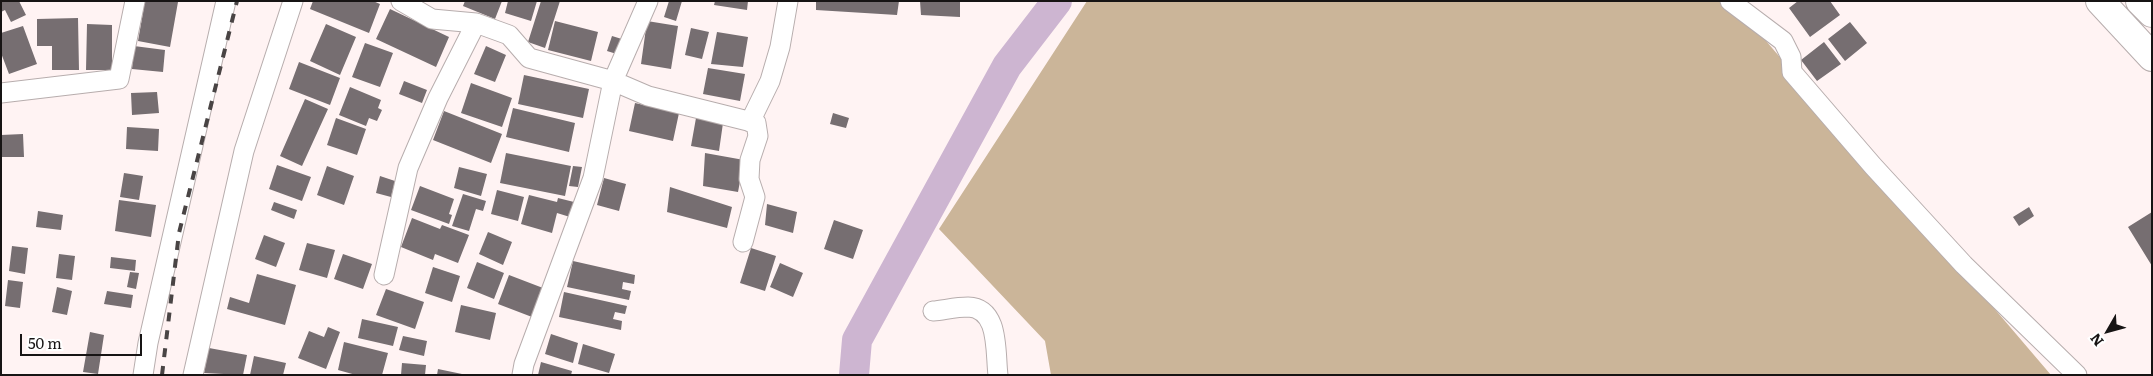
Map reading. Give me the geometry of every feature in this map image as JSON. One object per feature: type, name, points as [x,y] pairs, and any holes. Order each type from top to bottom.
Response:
[{"type":"main road","points":[[2100,1],[2152,57]]},
{"type":"main road","points":[[2140,1],[2152,13]]},
{"type":"street","points":[[1,93],[119,79],[135,1]]},
{"type":"street","points":[[143,375],[148,343],[226,1]]},
{"type":"street","points":[[193,375],[244,151],[293,1]]},
{"type":"street","points":[[401,1],[432,19],[476,23],[510,36],[529,58],[613,81],[648,96],[756,123],[758,136],[750,160],[749,179],[756,197],[743,242]]},
{"type":"street","points":[[522,375],[524,364],[593,178],[613,81],[648,1]]},
{"type":"street","points":[[750,122],[770,81],[780,47],[788,1]]},
{"type":"street","points":[[1730,1],[1783,41],[1791,57],[1792,72],[1873,166],[1964,265],[2077,375]]},
{"type":"street","points":[[384,275],[408,168],[438,98],[476,23]]},
{"type":"street","points":[[933,312],[969,307],[985,314],[994,326],[998,375]]},
{"type":"shaded area","points":[[1087,1],[1732,1],[2051,375],[1051,375],[1045,341],[939,229]]},
{"type":"building","points":[[1,1],[19,1],[26,15],[11,22],[5,10],[1,12]]},
{"type":"building","points":[[145,1],[178,2],[170,47],[138,41]]},
{"type":"building","points":[[313,1],[373,1],[380,4],[369,33],[310,9]]},
{"type":"building","points":[[465,1],[502,1],[495,19],[463,6]]},
{"type":"building","points":[[508,1],[537,1],[531,21],[505,13]]},
{"type":"building","points":[[541,1],[560,1],[545,48],[528,42]]},
{"type":"building","points":[[669,1],[682,1],[676,21],[664,17]]},
{"type":"building","points":[[715,1],[748,1],[747,10],[714,5]]},
{"type":"building","points":[[816,1],[899,1],[897,15],[816,10]]},
{"type":"building","points":[[920,1],[960,1],[960,17],[921,15]]},
{"type":"building","points":[[1798,1],[1830,1],[1840,15],[1810,37],[1789,8]]},
{"type":"building","points":[[390,9],[449,37],[436,67],[376,39]]},
{"type":"building","points":[[78,18],[79,70],[52,70],[52,46],[37,46],[37,19]]},
{"type":"building","points":[[555,21],[598,32],[591,61],[548,50]]},
{"type":"building","points":[[647,21],[678,26],[671,69],[641,64]]},
{"type":"building","points":[[1850,22],[1867,43],[1845,61],[1828,39]]},
{"type":"building","points":[[87,24],[112,25],[112,70],[86,70]]},
{"type":"building","points":[[326,24],[356,37],[340,75],[310,61]]},
{"type":"building","points":[[23,26],[37,64],[9,74],[1,53],[1,33]]},
{"type":"building","points":[[691,28],[709,32],[702,59],[685,55]]},
{"type":"building","points":[[717,32],[748,37],[743,67],[711,64]]},
{"type":"building","points":[[612,36],[625,40],[620,55],[607,51]]},
{"type":"building","points":[[1824,42],[1841,64],[1817,81],[1801,60]]},
{"type":"building","points":[[365,43],[393,53],[380,87],[352,77]]},
{"type":"building","points":[[134,46],[165,50],[163,72],[132,69]]},
{"type":"building","points":[[486,46],[506,55],[495,82],[474,74]]},
{"type":"building","points":[[299,62],[340,78],[330,105],[289,89]]},
{"type":"building","points":[[708,68],[745,74],[740,101],[703,94]]},
{"type":"building","points":[[524,75],[589,89],[583,118],[518,104]]},
{"type":"building","points":[[404,81],[427,90],[422,103],[399,94]]},
{"type":"building","points":[[471,83],[512,98],[502,127],[461,113]]},
{"type":"building","points":[[350,87],[381,100],[378,108],[382,110],[377,121],[369,118],[366,126],[339,115]]},
{"type":"building","points":[[157,92],[159,113],[132,115],[131,93]]},
{"type":"building","points":[[305,99],[328,109],[302,166],[280,156]]},
{"type":"building","points":[[635,103],[679,113],[673,141],[629,131]]},
{"type":"building","points":[[513,108],[575,123],[569,152],[506,137]]},
{"type":"building","points":[[444,111],[502,134],[491,163],[433,140]]},
{"type":"building","points":[[833,113],[849,118],[846,128],[830,124]]},
{"type":"building","points":[[336,118],[366,129],[357,155],[327,145]]},
{"type":"building","points":[[696,118],[723,123],[719,151],[691,146]]},
{"type":"building","points":[[127,127],[159,129],[158,151],[126,149]]},
{"type":"building","points":[[23,134],[24,157],[1,157],[1,135]]},
{"type":"building","points":[[506,153],[571,166],[565,196],[500,183]]},
{"type":"building","points":[[705,153],[744,160],[738,192],[703,186]]},
{"type":"building","points":[[277,165],[311,177],[302,201],[269,189]]},
{"type":"building","points":[[327,166],[354,176],[344,205],[317,195]]},
{"type":"building","points":[[573,166],[582,167],[578,187],[569,186]]},
{"type":"building","points":[[459,167],[487,174],[481,196],[454,188]]},
{"type":"building","points":[[124,173],[143,176],[139,200],[120,197]]},
{"type":"building","points":[[380,176],[395,181],[391,197],[376,193]]},
{"type":"building","points":[[604,178],[626,184],[619,211],[597,205]]},
{"type":"building","points":[[420,186],[454,199],[449,214],[452,215],[449,224],[411,210]]},
{"type":"building","points":[[670,187],[732,207],[727,228],[667,212]]},
{"type":"building","points":[[497,190],[524,197],[518,221],[491,214]]},
{"type":"building","points":[[463,194],[486,201],[483,211],[476,209],[469,231],[452,226]]},
{"type":"building","points":[[529,195],[557,202],[558,198],[574,202],[570,217],[557,213],[552,233],[521,224]]},
{"type":"building","points":[[119,200],[156,205],[151,237],[115,231]]},
{"type":"building","points":[[274,202],[297,210],[294,219],[271,210]]},
{"type":"building","points":[[767,204],[797,212],[793,233],[765,225]]},
{"type":"building","points":[[2029,207],[2034,216],[2019,226],[2013,217]]},
{"type":"building","points":[[38,211],[63,215],[61,230],[36,227]]},
{"type":"building","points":[[2152,212],[2152,266],[2128,227]]},
{"type":"building","points":[[412,218],[440,229],[442,225],[469,235],[458,263],[435,254],[433,260],[401,247]]},
{"type":"building","points":[[834,220],[863,230],[853,259],[824,249]]},
{"type":"building","points":[[488,232],[512,242],[503,265],[479,254]]},
{"type":"building","points":[[264,235],[285,243],[276,267],[255,259]]},
{"type":"building","points":[[307,243],[335,250],[327,278],[299,270]]},
{"type":"building","points":[[12,246],[28,248],[25,274],[9,271]]},
{"type":"building","points":[[751,248],[776,256],[765,291],[740,283]]},
{"type":"building","points":[[59,254],[75,256],[72,280],[56,278]]},
{"type":"building","points":[[343,254],[372,264],[363,289],[334,279]]},
{"type":"building","points":[[111,257],[136,260],[135,271],[110,268]]},
{"type":"building","points":[[573,261],[635,275],[634,284],[623,282],[622,289],[631,291],[629,300],[567,287]]},
{"type":"building","points":[[477,262],[504,273],[494,299],[467,288]]},
{"type":"building","points":[[780,263],[803,273],[793,297],[770,287]]},
{"type":"building","points":[[433,267],[460,276],[452,302],[425,293]]},
{"type":"building","points":[[130,272],[139,273],[136,289],[127,287]]},
{"type":"building","points":[[257,274],[296,285],[285,325],[227,309],[230,297],[249,303]]},
{"type":"building","points":[[509,275],[543,288],[532,317],[498,304]]},
{"type":"building","points":[[8,280],[23,282],[20,308],[5,306]]},
{"type":"building","points":[[57,287],[72,291],[67,315],[52,312]]},
{"type":"building","points":[[386,289],[424,302],[415,329],[376,315]]},
{"type":"building","points":[[107,291],[133,295],[131,308],[104,304]]},
{"type":"building","points":[[564,292],[627,306],[625,314],[615,312],[613,319],[622,321],[621,330],[559,317]]},
{"type":"building","points":[[461,305],[496,313],[490,340],[455,332]]},
{"type":"building","points":[[362,319],[398,327],[393,346],[358,338]]},
{"type":"building","points":[[328,327],[340,332],[326,369],[298,358],[309,331],[324,337]]},
{"type":"building","points":[[90,332],[104,335],[98,374],[83,372]]},
{"type":"building","points":[[551,334],[578,343],[573,363],[545,354]]},
{"type":"building","points":[[403,336],[427,341],[424,356],[399,350]]},
{"type":"building","points":[[344,342],[388,353],[382,375],[356,375],[338,370]]},
{"type":"building","points":[[583,344],[615,354],[609,373],[578,364]]},
{"type":"building","points":[[209,348],[247,355],[243,375],[204,373]]},
{"type":"building","points":[[254,356],[286,363],[283,375],[250,375]]},
{"type":"building","points":[[541,362],[572,371],[571,375],[538,375]]},
{"type":"building","points":[[402,363],[426,365],[425,375],[401,375]]},
{"type":"building","points":[[438,369],[462,374],[462,375],[437,375]]},
{"type":"waterway","points":[[854,375],[857,340],[1007,66],[1057,1]]},
{"type":"railway","points":[[162,375],[179,233],[237,1]]}]
